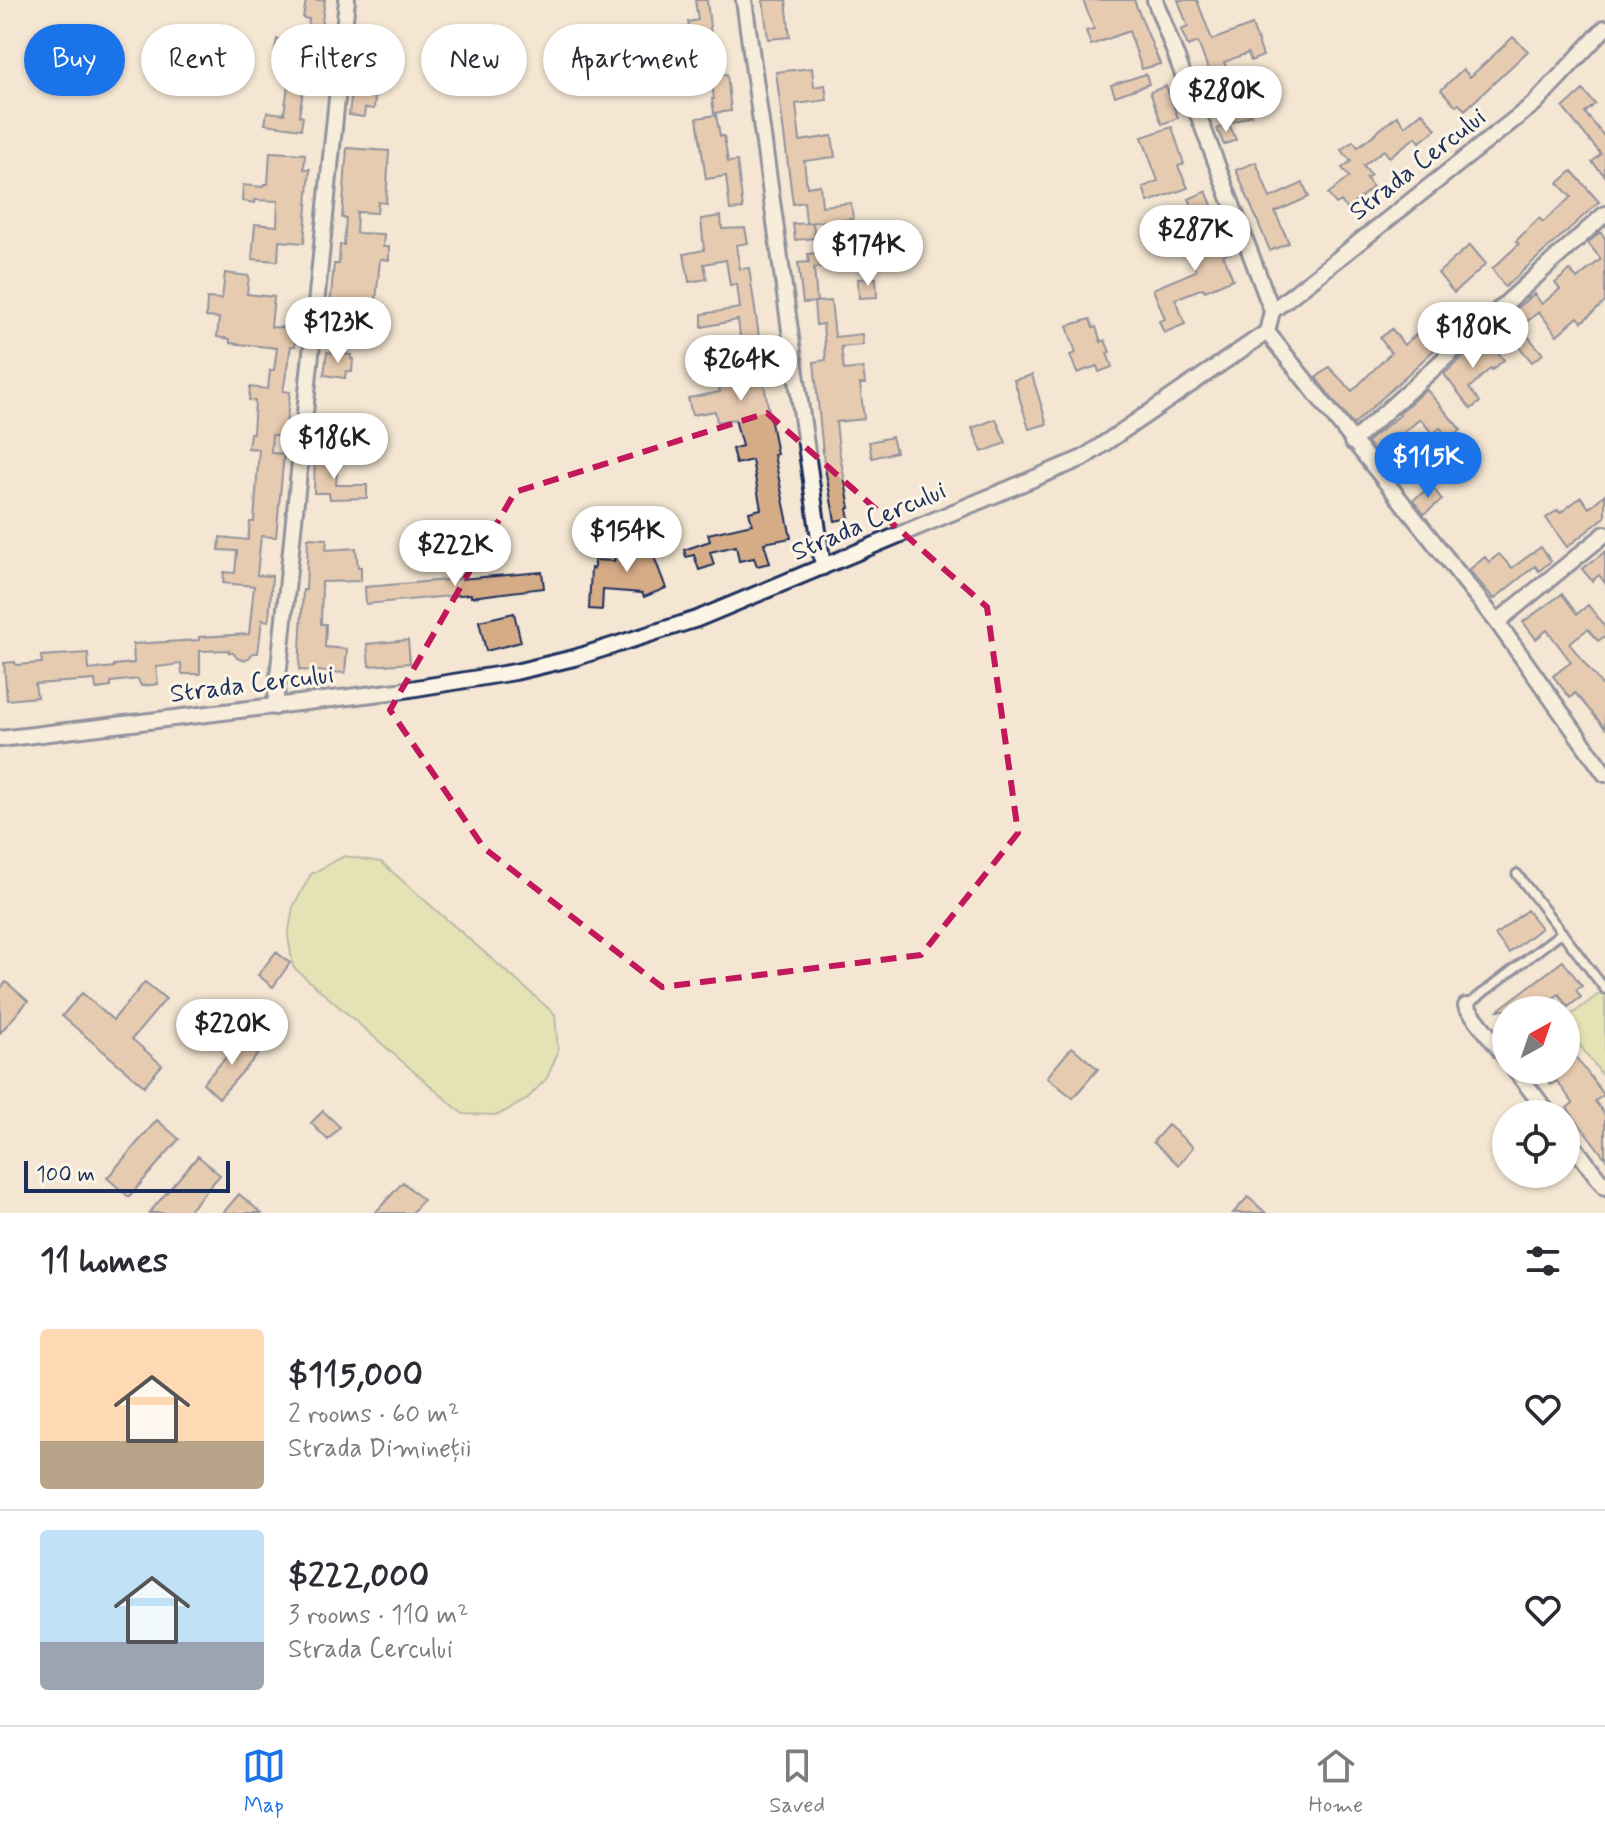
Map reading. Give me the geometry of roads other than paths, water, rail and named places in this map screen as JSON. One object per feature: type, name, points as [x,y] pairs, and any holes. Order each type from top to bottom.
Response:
[{"type":"street","points":[[275,707],[347,0]]},
{"type":"street","points":[[744,0],[823,567]]},
{"type":"street","points":[[1155,0],[1272,311],[1267,332],[1497,622],[1605,774]]},
{"type":"street","name":"Strada Cercului","points":[[1272,311],[1535,103],[1605,28]]},
{"type":"street","points":[[1352,442],[1605,214]]},
{"type":"street","name":"Strada Cercului","points":[[0,739],[398,691],[515,672],[574,658],[697,619],[1083,458],[1267,332]]},
{"type":"street","points":[[1497,622],[1605,534]]},
{"type":"street","points":[[1466,1006],[1492,1040]]},
{"type":"street","points":[[1526,1084],[1538,1100]]},
{"type":"street","points":[[1580,1154],[1605,1187]]},
{"type":"lane","points":[[1517,874],[1605,989]]},
{"type":"lane","points":[[1466,1006],[1562,932]]}]
